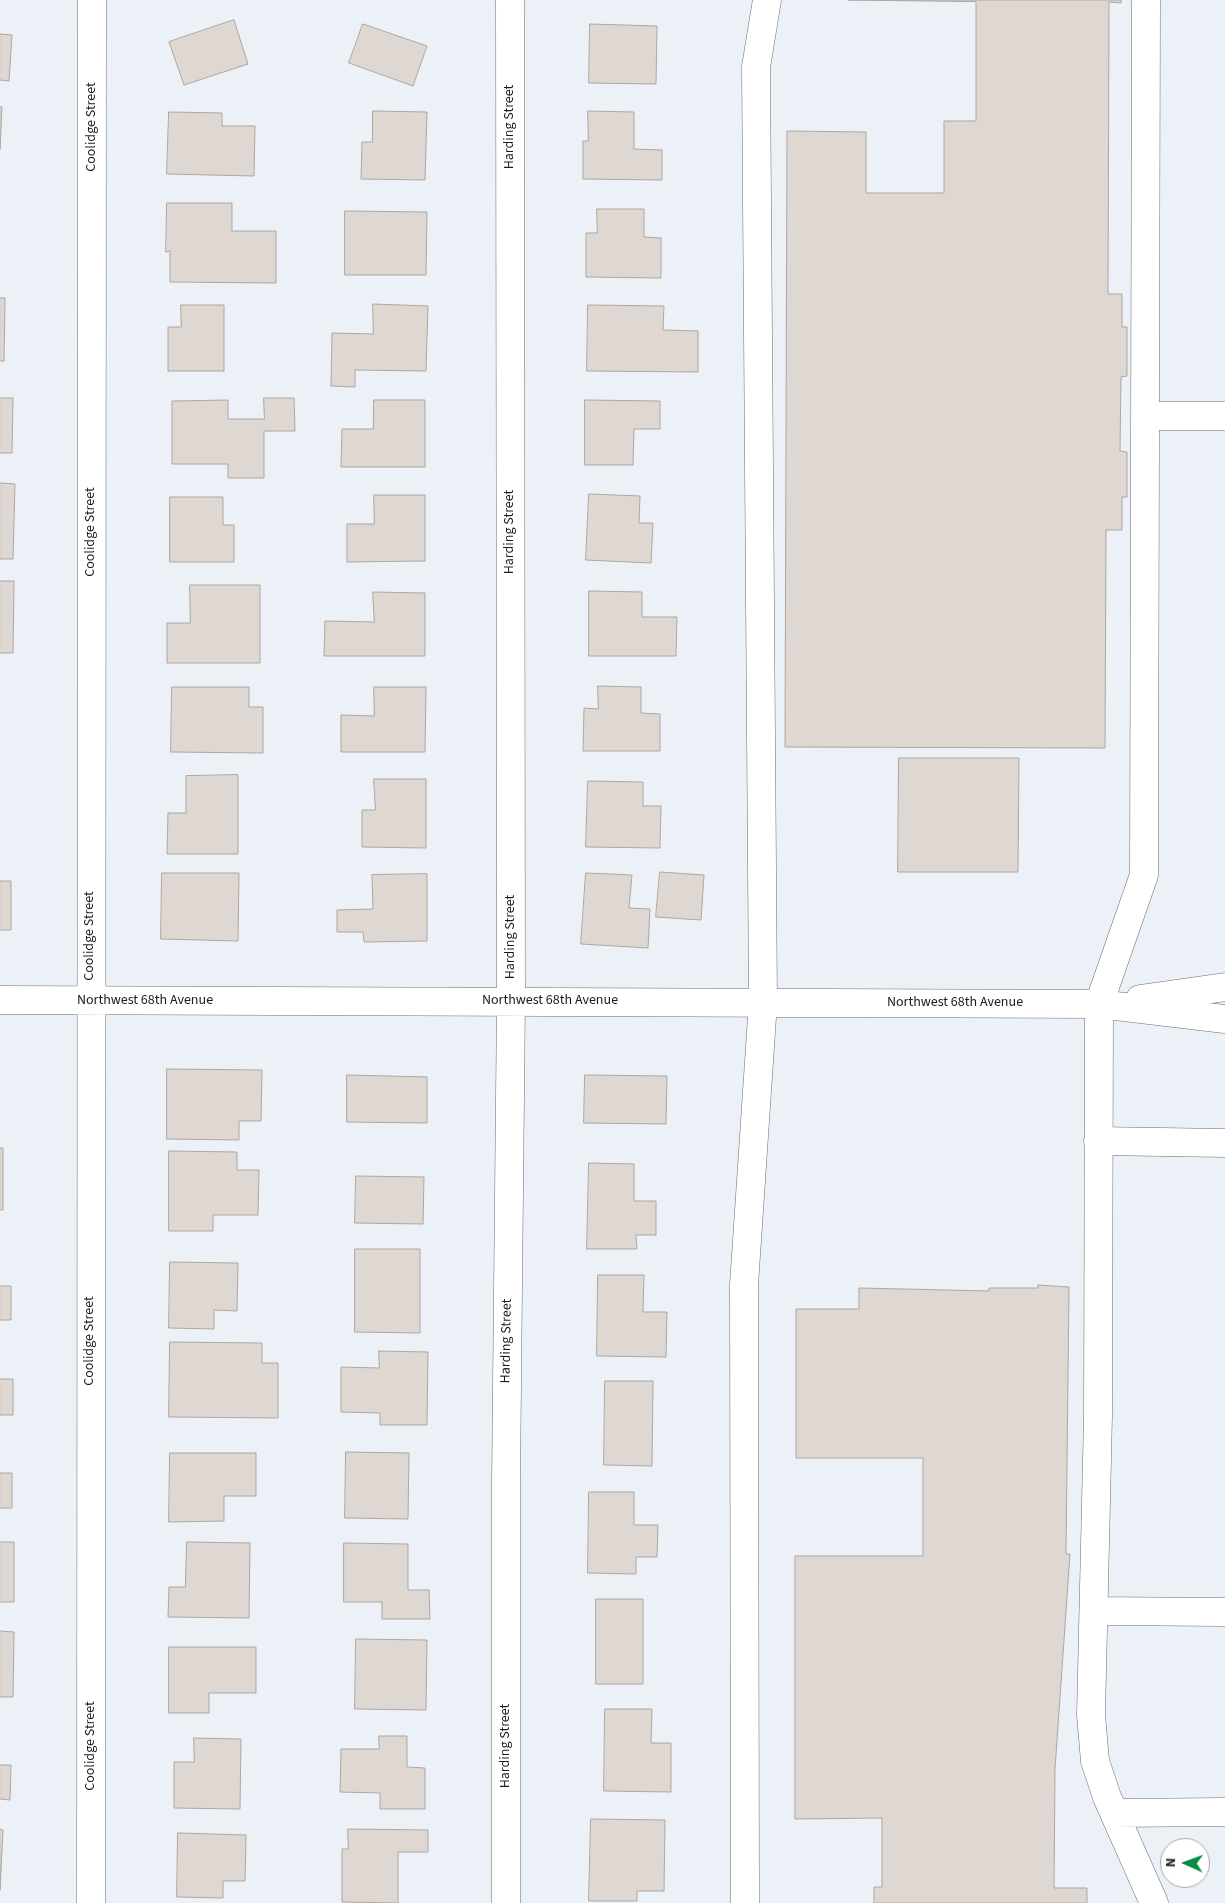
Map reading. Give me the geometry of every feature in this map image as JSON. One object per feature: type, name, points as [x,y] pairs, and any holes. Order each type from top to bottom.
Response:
[{"type":"street","name":"Coolidge Street","points":[[91,1903],[92,0]]},
{"type":"street","name":"Harding Street","points":[[506,1903],[506,1471],[511,1001],[510,0]]},
{"type":"street","points":[[745,1903],[744,1285],[763,1002],[756,67],[768,0]]},
{"type":"street","points":[[1146,0],[1144,874],[1099,1004],[1098,1416],[1091,1715],[1095,1761],[1154,1903]]},
{"type":"street","points":[[1146,416],[1225,416]]},
{"type":"street","name":"Northwest 68th Avenue","points":[[1099,1004],[1225,988]]},
{"type":"street","name":"Northwest 68th Avenue","points":[[0,1000],[1099,1004],[1225,1019]]},
{"type":"street","points":[[1098,1141],[1225,1143]]},
{"type":"street","points":[[1094,1611],[1225,1612]]},
{"type":"street","points":[[1115,1813],[1225,1812]]},
{"type":"building","points":[[848,0],[1121,0],[1121,3],[1109,2],[1108,294],[1122,294],[1122,327],[1127,327],[1127,376],[1121,377],[1120,451],[1127,452],[1127,497],[1122,497],[1122,530],[1106,530],[1105,748],[785,747],[787,131],[866,132],[866,193],[944,193],[944,121],[976,121],[976,2]]},
{"type":"building","points":[[234,20],[248,64],[184,85],[169,42]]},
{"type":"building","points":[[363,24],[427,46],[413,86],[349,63]]},
{"type":"building","points":[[590,24],[657,26],[656,84],[589,83]]},
{"type":"building","points":[[0,34],[12,35],[9,81],[0,80]]},
{"type":"building","points":[[0,107],[2,107],[0,149]]},
{"type":"building","points":[[373,111],[427,112],[425,180],[361,179],[362,142],[372,142]]},
{"type":"building","points":[[588,111],[634,112],[634,149],[662,150],[662,180],[583,179],[583,141],[588,141]]},
{"type":"building","points":[[169,112],[222,113],[222,126],[255,126],[254,176],[167,174]]},
{"type":"building","points":[[167,203],[232,203],[232,231],[276,231],[276,283],[170,282],[170,251],[166,252]]},
{"type":"building","points":[[597,209],[644,209],[644,237],[661,238],[661,278],[586,277],[586,233],[597,233]]},
{"type":"building","points":[[345,211],[427,212],[426,275],[345,275]]},
{"type":"building","points":[[0,298],[5,298],[4,361],[0,361]]},
{"type":"building","points":[[373,304],[428,306],[426,371],[355,370],[355,387],[331,386],[332,333],[373,334]]},
{"type":"building","points":[[181,305],[224,305],[224,371],[168,371],[168,327],[181,327]]},
{"type":"building","points":[[588,305],[664,306],[663,330],[698,331],[698,372],[587,371]]},
{"type":"building","points":[[0,398],[13,398],[12,453],[0,453]]},
{"type":"building","points":[[264,398],[294,398],[295,431],[264,431],[264,478],[228,478],[228,464],[172,464],[172,401],[228,400],[228,419],[264,419]]},
{"type":"building","points":[[374,400],[425,400],[425,467],[341,467],[342,429],[373,429]]},
{"type":"building","points":[[585,400],[660,401],[660,429],[634,429],[633,465],[585,465]]},
{"type":"building","points":[[0,483],[15,484],[13,559],[0,559]]},
{"type":"building","points":[[589,494],[640,496],[639,523],[653,523],[651,563],[586,560]]},
{"type":"building","points":[[374,495],[425,495],[425,561],[347,562],[347,524],[374,524]]},
{"type":"building","points":[[170,497],[223,497],[223,525],[234,525],[234,562],[170,562]]},
{"type":"building","points":[[0,581],[14,581],[13,653],[0,653]]},
{"type":"building","points":[[190,585],[260,585],[260,663],[167,663],[167,623],[190,623]]},
{"type":"building","points":[[589,591],[642,592],[642,617],[677,617],[676,656],[589,656]]},
{"type":"building","points":[[373,592],[425,593],[425,656],[324,656],[325,621],[374,622]]},
{"type":"building","points":[[598,686],[641,687],[641,713],[660,714],[660,751],[583,751],[584,708],[598,709]]},
{"type":"building","points":[[172,687],[249,687],[249,707],[263,707],[263,753],[171,752]]},
{"type":"building","points":[[374,687],[426,687],[425,752],[341,752],[341,715],[374,716]]},
{"type":"building","points":[[899,758],[1019,758],[1018,872],[898,872]]},
{"type":"building","points":[[238,775],[238,854],[167,854],[168,813],[186,813],[186,776]]},
{"type":"building","points":[[374,779],[426,779],[426,848],[362,847],[362,810],[375,810]]},
{"type":"building","points":[[588,781],[643,782],[643,806],[661,806],[660,848],[586,847]]},
{"type":"building","points":[[660,872],[704,875],[701,920],[656,917]]},
{"type":"building","points":[[162,873],[239,873],[238,941],[161,939]]},
{"type":"building","points":[[586,873],[632,875],[629,908],[650,909],[648,948],[581,944]]},
{"type":"building","points":[[427,874],[427,941],[364,942],[363,932],[337,932],[337,910],[373,909],[372,875]]},
{"type":"building","points":[[0,881],[11,881],[11,930],[0,930]]},
{"type":"building","points":[[167,1069],[262,1070],[261,1121],[239,1121],[239,1140],[167,1139]]},
{"type":"building","points":[[347,1075],[427,1077],[427,1123],[347,1122]]},
{"type":"building","points":[[585,1075],[667,1076],[666,1124],[584,1123]]},
{"type":"building","points":[[0,1148],[3,1148],[3,1210],[0,1210]]},
{"type":"building","points":[[169,1151],[237,1152],[237,1170],[259,1170],[258,1215],[213,1215],[213,1231],[169,1231]]},
{"type":"building","points":[[589,1163],[634,1164],[634,1201],[656,1201],[656,1235],[636,1235],[637,1249],[587,1249]]},
{"type":"building","points":[[356,1176],[424,1177],[423,1224],[355,1223]]},
{"type":"building","points":[[355,1249],[420,1249],[420,1333],[355,1332]]},
{"type":"building","points":[[170,1262],[238,1263],[237,1311],[214,1310],[214,1329],[169,1328]]},
{"type":"building","points":[[598,1275],[644,1275],[643,1312],[667,1312],[666,1357],[597,1356]]},
{"type":"building","points":[[1038,1285],[1069,1287],[1066,1554],[1070,1554],[1055,1769],[1054,1888],[1087,1888],[1087,1903],[874,1903],[874,1887],[882,1887],[882,1818],[795,1819],[795,1556],[923,1556],[923,1458],[796,1458],[796,1309],[859,1309],[859,1288],[989,1291],[989,1288],[1038,1288]]},
{"type":"building","points":[[0,1286],[11,1286],[11,1320],[0,1320]]},
{"type":"building","points":[[170,1342],[262,1343],[262,1363],[278,1363],[278,1418],[169,1417]]},
{"type":"building","points":[[379,1351],[428,1352],[427,1425],[380,1425],[380,1413],[341,1412],[341,1367],[379,1368]]},
{"type":"building","points":[[0,1379],[13,1379],[13,1415],[0,1415]]},
{"type":"building","points":[[605,1381],[653,1381],[652,1466],[604,1465]]},
{"type":"building","points":[[346,1452],[409,1453],[408,1519],[345,1518]]},
{"type":"building","points":[[170,1453],[256,1453],[256,1496],[224,1496],[224,1521],[169,1522]]},
{"type":"building","points":[[0,1473],[12,1473],[12,1508],[0,1508]]},
{"type":"building","points":[[589,1492],[634,1492],[634,1525],[658,1525],[657,1557],[636,1557],[636,1574],[588,1573]]},
{"type":"building","points":[[0,1542],[14,1542],[14,1602],[0,1602]]},
{"type":"building","points":[[187,1542],[250,1543],[249,1618],[168,1617],[169,1587],[185,1587]]},
{"type":"building","points":[[344,1543],[408,1544],[408,1590],[429,1590],[430,1619],[382,1619],[382,1602],[344,1602]]},
{"type":"building","points":[[596,1599],[643,1599],[643,1684],[596,1684]]},
{"type":"building","points":[[0,1631],[14,1632],[13,1697],[0,1697]]},
{"type":"building","points":[[356,1639],[427,1640],[426,1710],[355,1709]]},
{"type":"building","points":[[169,1647],[256,1647],[256,1693],[209,1693],[209,1713],[169,1713]]},
{"type":"building","points":[[605,1709],[652,1709],[651,1743],[671,1743],[671,1792],[604,1791]]},
{"type":"building","points":[[379,1736],[407,1736],[407,1767],[425,1768],[425,1809],[380,1809],[380,1793],[340,1792],[341,1749],[379,1749]]},
{"type":"building","points":[[194,1738],[241,1739],[240,1809],[174,1808],[174,1762],[194,1762]]},
{"type":"building","points":[[0,1765],[11,1765],[10,1800],[0,1799]]},
{"type":"building","points":[[591,1819],[665,1820],[664,1891],[637,1891],[637,1901],[589,1901]]},
{"type":"building","points":[[0,1829],[3,1830],[0,1890]]},
{"type":"building","points":[[348,1829],[428,1830],[428,1852],[398,1852],[398,1903],[342,1902],[342,1849],[348,1849]]},
{"type":"building","points":[[178,1833],[246,1835],[245,1881],[223,1881],[223,1898],[177,1897]]}]
